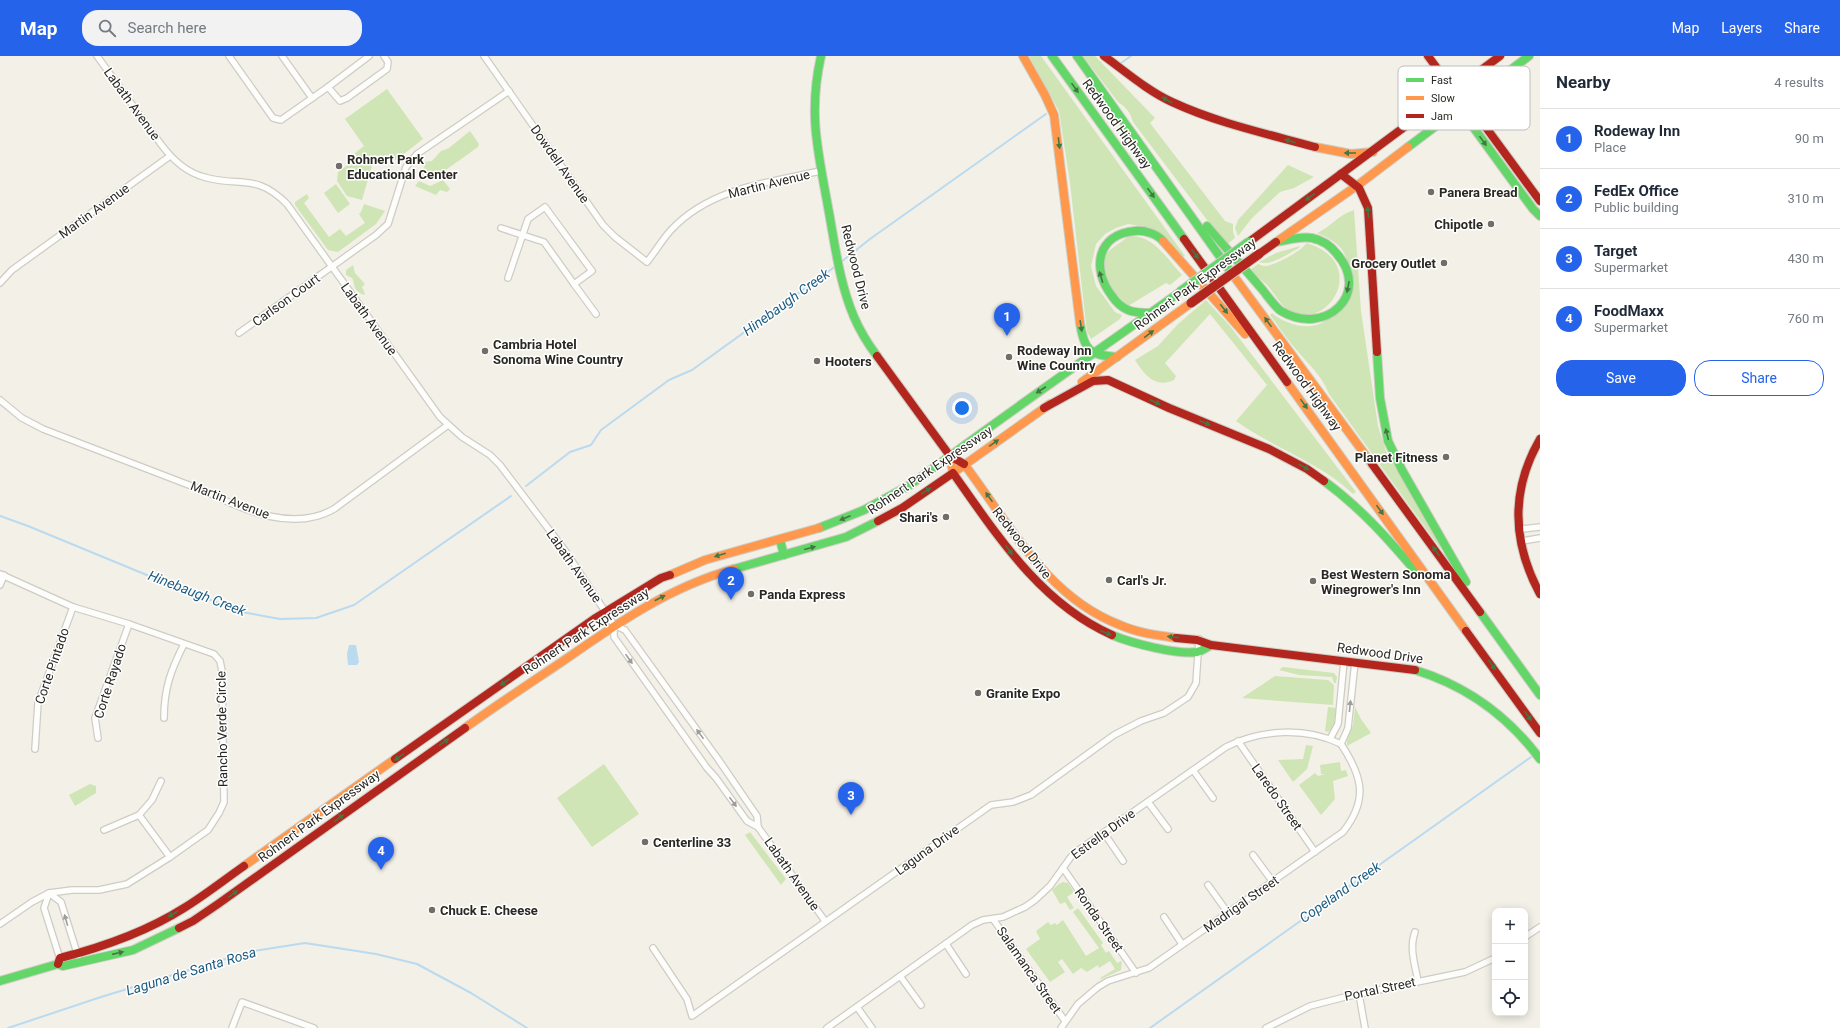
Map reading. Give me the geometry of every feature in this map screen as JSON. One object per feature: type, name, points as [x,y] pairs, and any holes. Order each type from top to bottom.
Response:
[{"type":"main road","name":"Redwood Drive","points":[[821,56],[815,81],[814,120],[822,171],[842,273],[850,304],[861,331],[902,392],[950,456],[964,464],[1038,567],[1056,586],[1069,597],[1100,617],[1129,629],[1175,638],[1199,639],[1211,645],[1276,651],[1344,661],[1409,668],[1432,674],[1454,685],[1498,714],[1513,726],[1539,758]]},
{"type":"main road","points":[[1023,56],[1045,95],[1054,115],[1058,137],[1079,318],[1086,346],[1093,354],[1117,357]]},
{"type":"main road","name":"Redwood Highway","points":[[1052,56],[1540,732]]},
{"type":"main road","name":"Redwood Highway","points":[[1077,56],[1540,695]]},
{"type":"main road","points":[[1104,56],[1154,92],[1172,102],[1207,116],[1328,151],[1351,154],[1372,152]]},
{"type":"main road","points":[[1428,56],[1435,66]]},
{"type":"main road","name":"Rohnert Park Expressway","points":[[1486,66],[1500,56]]},
{"type":"main road","name":"Rohnert Park Expressway","points":[[1517,66],[1530,56]]},
{"type":"main road","name":"Rohnert Park Expressway","points":[[0,981],[60,963],[77,953],[128,936],[164,919],[206,894],[606,611],[661,578],[705,560],[814,530],[864,510],[910,485],[1016,407],[1152,313],[1401,130]]},
{"type":"main road","name":"Rohnert Park Expressway","points":[[60,963],[80,962],[133,950],[173,932],[218,904],[308,841],[377,790],[614,625],[649,604],[692,583],[716,574],[846,537],[902,508],[1117,357],[1258,254],[1358,185],[1432,130]]},
{"type":"main road","points":[[1475,130],[1533,209],[1540,216]]},
{"type":"main road","points":[[1488,130],[1540,201]]},
{"type":"main road","points":[[1162,174],[1280,310],[1289,316],[1310,321],[1325,317],[1340,307],[1345,298],[1350,278],[1343,259],[1338,253],[1329,246],[1312,238],[1299,238],[1276,242]]},
{"type":"main road","points":[[1341,174],[1358,185],[1364,193],[1368,208],[1380,398],[1388,440],[1402,470],[1492,628]]},
{"type":"main road","points":[[1152,313],[1129,312],[1123,308],[1108,290],[1100,275],[1099,265],[1101,255],[1106,245],[1114,237],[1130,230],[1146,230],[1153,233],[1171,248],[1288,382]]},
{"type":"main road","points":[[1044,408],[1093,381],[1108,380],[1169,408],[1269,449],[1301,466],[1320,477],[1362,511],[1379,528],[1469,634]]},
{"type":"main road","points":[[1540,439],[1530,458],[1519,493],[1518,505],[1522,541],[1527,565],[1540,594]]},
{"type":"main road","name":"Redwood Drive","points":[[950,456],[953,473],[1026,572],[1047,594],[1070,614],[1115,638],[1148,646],[1199,652]]},
{"type":"main road","points":[[780,540],[784,555]]},
{"type":"main road","points":[[1199,652],[1211,645]]},
{"type":"main road","points":[[370,778],[377,790]]},
{"type":"main road","points":[[299,828],[308,841]]},
{"type":"street","name":"Labath Avenue","points":[[97,56],[170,156],[181,165],[204,177],[252,182],[276,193],[286,204],[440,417],[448,426],[490,455],[500,465],[566,552],[614,625],[615,638],[707,768],[747,821],[758,826]]},
{"type":"street","points":[[229,56],[274,118],[281,120],[369,56]]},
{"type":"street","points":[[282,56],[312,98]]},
{"type":"street","points":[[328,87],[338,100],[340,101],[347,98],[387,70],[389,65],[384,56]]},
{"type":"street","name":"Dowdell Avenue","points":[[484,56],[603,225],[614,237],[647,262]]},
{"type":"street","name":"Carlson Court","points":[[240,333],[376,235],[388,224],[406,167],[410,160],[438,138],[509,91]]},
{"type":"street","name":"Martin Avenue","points":[[0,283],[12,270],[170,156]]},
{"type":"street","name":"Martin Avenue","points":[[647,262],[671,230],[696,208],[711,200],[744,187],[822,171]]},
{"type":"street","points":[[508,278],[528,220],[545,207],[592,271],[574,284]]},
{"type":"street","points":[[502,228],[544,242],[596,314]]},
{"type":"street","name":"Martin Avenue","points":[[0,400],[22,418],[44,429],[207,492],[228,502],[277,518],[290,520],[304,520],[329,511],[448,426]]},
{"type":"street","points":[[1521,529],[1540,527]]},
{"type":"street","points":[[1522,541],[1540,538]]},
{"type":"street","points":[[0,585],[2,574]]},
{"type":"street","name":"Rancho Verde Circle","points":[[0,924],[32,902],[49,894],[72,890],[98,890],[127,884],[170,857],[208,830],[224,802],[222,671],[220,661],[214,654],[129,624],[73,607],[2,574]]},
{"type":"street","name":"Corte Pintado","points":[[35,749],[38,703],[73,607]]},
{"type":"street","name":"Corte Rayado","points":[[98,738],[95,718],[129,624]]},
{"type":"street","name":"Labath Avenue","points":[[614,625],[625,630],[718,759],[757,816],[758,826],[825,921]]},
{"type":"street","name":"Laguna Drive","points":[[653,948],[687,999],[692,1016],[991,805],[1013,802],[1031,795],[1049,784],[1114,735],[1141,721],[1164,713],[1188,697],[1196,683],[1199,639]]},
{"type":"street","points":[[164,718],[164,698],[168,679],[184,644]]},
{"type":"street","points":[[1330,738],[1338,724],[1344,661]]},
{"type":"street","points":[[1341,744],[1348,728],[1355,662]]},
{"type":"street","name":"Estrella Drive","points":[[827,1028],[978,922],[993,919],[1025,907],[1035,900],[1050,886],[1073,854],[1226,747],[1264,734],[1280,732],[1304,733],[1330,738],[1341,744]]},
{"type":"street","name":"Laredo Street","points":[[1238,742],[1315,852]]},
{"type":"street","name":"Madrigal Street","points":[[1060,1028],[1083,999],[1098,987],[1113,979],[1149,968],[1343,832],[1357,811],[1360,799],[1360,786],[1358,773],[1341,744]]},
{"type":"street","points":[[1193,770],[1212,798]]},
{"type":"street","points":[[104,830],[139,815],[152,800],[161,781]]},
{"type":"street","points":[[1148,802],[1168,829]]},
{"type":"street","points":[[139,815],[170,857]]},
{"type":"street","points":[[1104,833],[1123,861]]},
{"type":"street","points":[[1253,855],[1273,882]]},
{"type":"street","name":"Ronda Street","points":[[1062,868],[1136,973]]},
{"type":"street","points":[[1208,885],[1228,913]]},
{"type":"street","points":[[60,963],[44,908],[49,894],[62,902],[80,962]]},
{"type":"street","points":[[1164,917],[1182,944]]},
{"type":"street","name":"Salamanca Street","points":[[993,919],[1065,1021]]},
{"type":"street","points":[[1528,935],[1540,926]]},
{"type":"street","points":[[1415,932],[1412,940],[1412,949],[1418,981]]},
{"type":"street","points":[[946,944],[966,974]]},
{"type":"street","name":"Portal Street","points":[[1266,1028],[1310,1006],[1418,981],[1465,972],[1492,959]]},
{"type":"street","points":[[900,976],[921,1005]]},
{"type":"street","points":[[1359,994],[1365,1028]]},
{"type":"street","points":[[232,1028],[242,1002],[314,1028]]},
{"type":"street","points":[[857,1007],[872,1028]]},
{"type":"green space","points":[[1029,56],[1041,56],[1185,256],[1183,257],[1150,228],[1128,224],[1105,234],[1096,244],[1091,266],[1096,286],[1115,312],[1122,315],[1120,319],[1091,339],[1087,332],[1070,183],[1059,111]]},
{"type":"green space","points":[[1083,56],[1095,56],[1155,118],[1150,123],[1225,221],[1233,224],[1235,238],[1226,245],[1133,122],[1131,115],[1118,102]]},
{"type":"green space","points":[[387,89],[423,139],[396,160],[381,155],[380,157],[375,155],[362,200],[347,196],[337,181],[338,172],[357,158],[355,153],[364,146],[345,119]]},
{"type":"green space","points":[[470,131],[479,144],[478,147],[440,174],[435,174],[435,177],[431,178],[431,175],[419,177],[425,166],[421,165],[424,162],[432,161],[441,151],[449,148]]},
{"type":"green space","points":[[1288,165],[1314,177],[1294,188],[1280,192],[1252,218],[1238,236],[1235,228],[1238,220]]},
{"type":"green space","points":[[443,180],[450,189],[447,192],[440,190],[436,195],[415,186],[419,181],[430,186]]},
{"type":"green space","points":[[336,184],[350,204],[338,213],[324,193]]},
{"type":"green space","points":[[307,194],[309,198],[304,203],[329,237],[340,229],[346,236],[365,223],[359,214],[364,204],[385,211],[376,224],[338,252],[328,250],[295,205],[295,202]]},
{"type":"green space","points":[[1354,210],[1361,311],[1378,426],[1386,451],[1442,546],[1440,548],[1329,394],[1318,375],[1270,315],[1272,313],[1277,317],[1297,325],[1312,326],[1328,319],[1347,300],[1347,270],[1345,255],[1337,244],[1317,233],[1344,214]]},
{"type":"green space","points":[[1129,236],[1138,236],[1152,243],[1165,255],[1182,275],[1170,285],[1166,283],[1128,306],[1108,283],[1103,268],[1103,261],[1106,254]]},
{"type":"green space","points":[[1306,243],[1326,252],[1337,265],[1340,279],[1336,293],[1328,305],[1317,313],[1303,315],[1285,308],[1268,286],[1251,269],[1258,264],[1268,266],[1274,264],[1294,254]]},
{"type":"green space","points":[[1300,246],[1299,248],[1274,261],[1268,263],[1259,262],[1276,253]]},
{"type":"green space","points":[[353,265],[355,273],[365,284],[362,287],[365,294],[364,295],[356,290],[352,278],[346,275],[346,270]]},
{"type":"green space","points":[[1206,300],[1230,326],[1356,492],[1353,494],[1326,473],[1250,431],[1236,421],[1267,385],[1210,314],[1165,363],[1176,376],[1174,380],[1161,383],[1151,379],[1142,370],[1135,360],[1158,346],[1178,324]]},
{"type":"green space","points":[[1283,667],[1334,673],[1337,677],[1336,683],[1334,683],[1332,677],[1299,675],[1279,670]]},
{"type":"green space","points":[[1275,676],[1328,680],[1334,685],[1333,705],[1242,698]]},
{"type":"green space","points":[[1328,707],[1336,708],[1335,710],[1337,711],[1334,726],[1328,732],[1325,731]]},
{"type":"green space","points":[[1355,707],[1371,733],[1347,746],[1347,740],[1353,725]]},
{"type":"green space","points":[[1306,745],[1313,746],[1307,769],[1293,782],[1278,760],[1303,759]]},
{"type":"green space","points":[[1340,762],[1341,771],[1346,770],[1348,776],[1333,781],[1335,799],[1321,815],[1299,785],[1315,773],[1318,776],[1325,774],[1321,774],[1320,765]]},
{"type":"green space","points":[[604,764],[639,814],[592,847],[557,798]]},
{"type":"green space","points":[[90,784],[96,786],[96,793],[75,806],[69,795]]},
{"type":"green space","points":[[750,832],[786,879],[781,885],[745,835]]},
{"type":"green space","points":[[1063,882],[1068,883],[1074,892],[1067,897],[1074,908],[1070,910],[1065,902],[1060,904],[1052,890]]},
{"type":"green space","points":[[1078,908],[1103,943],[1101,945],[1106,953],[1109,951],[1117,963],[1122,961],[1121,970],[1101,979],[1100,978],[1115,969],[1110,961],[1099,968],[1098,965],[1087,972],[1081,968],[1073,974],[1062,959],[1058,962],[1065,972],[1050,982],[1026,949],[1040,939],[1036,931],[1048,922],[1051,925],[1055,923],[1057,925],[1063,920],[1086,956],[1099,948],[1073,912]]},
{"type":"water","points":[[349,645],[356,645],[359,662],[357,665],[348,665],[347,654]]},
{"type":"waterway","points":[[1121,63],[1131,56]]},
{"type":"waterway","name":"Hinebaugh Creek","points":[[841,262],[870,239],[1046,114]]},
{"type":"waterway","name":"Hinebaugh Creek","points":[[526,486],[570,452],[591,445],[601,430],[669,380],[692,370],[836,266]]},
{"type":"waterway","name":"Hinebaugh Creek","points":[[0,516],[242,612],[280,619],[316,618],[354,605],[511,496]]},
{"type":"waterway","name":"Copeland Creek","points":[[1150,1028],[1531,757]]},
{"type":"waterway","name":"Laguna de Santa Rosa","points":[[8,1028],[101,997],[248,952],[305,943],[376,954],[417,964],[471,993],[527,1028]]},
{"type":"traffic: fast","points":[[821,56],[815,96],[816,132],[835,249],[841,277],[854,317],[864,337],[877,356]]},
{"type":"traffic: fast","points":[[1052,56],[1184,239]]},
{"type":"traffic: fast","points":[[1077,56],[1233,275]]},
{"type":"traffic: fast","points":[[1516,66],[1529,56]]},
{"type":"traffic: fast","points":[[1408,147],[1431,130]]},
{"type":"traffic: fast","points":[[1475,130],[1533,209],[1540,216]]},
{"type":"traffic: fast","points":[[1207,226],[1281,311],[1297,318],[1313,319],[1327,315],[1339,307],[1346,296],[1349,283],[1346,269],[1335,251],[1323,242],[1312,238],[1298,238],[1276,242]]},
{"type":"traffic: fast","points":[[1152,313],[1131,311],[1123,307],[1115,300],[1105,286],[1101,275],[1101,254],[1105,246],[1112,239],[1122,234],[1135,231],[1143,231],[1154,234],[1163,241]]},
{"type":"traffic: fast","points":[[1180,292],[1249,242]]},
{"type":"traffic: fast","points":[[950,456],[1180,292]]},
{"type":"traffic: fast","points":[[1080,323],[1086,346],[1090,350],[1100,355],[1117,357]]},
{"type":"traffic: fast","points":[[1377,352],[1380,398],[1388,441],[1402,470],[1466,582]]},
{"type":"traffic: fast","points":[[819,528],[864,510],[910,485],[950,456]]},
{"type":"traffic: fast","points":[[1324,481],[1362,513],[1418,574]]},
{"type":"traffic: fast","points":[[734,569],[846,537],[878,521]]},
{"type":"traffic: fast","points":[[780,540],[784,555]]},
{"type":"traffic: fast","points":[[1480,612],[1540,695]]},
{"type":"traffic: fast","points":[[1112,635],[1142,645],[1178,652],[1197,652],[1211,645]]},
{"type":"traffic: fast","points":[[1415,670],[1452,685],[1485,704],[1514,729],[1528,743],[1540,759]]},
{"type":"traffic: fast","points":[[0,981],[58,964],[63,966],[133,950],[179,928]]},
{"type":"traffic: slow","points":[[1023,56],[1045,95],[1054,115],[1080,323]]},
{"type":"traffic: slow","points":[[1315,147],[1351,154],[1373,152]]},
{"type":"traffic: slow","points":[[1279,240],[1358,185],[1408,147]]},
{"type":"traffic: slow","points":[[1163,241],[1245,334]]},
{"type":"traffic: slow","points":[[1233,275],[1372,464]]},
{"type":"traffic: slow","points":[[1082,382],[1191,303]]},
{"type":"traffic: slow","points":[[1287,382],[1466,631]]},
{"type":"traffic: slow","points":[[950,456],[953,473],[1050,404]]},
{"type":"traffic: slow","points":[[964,464],[1031,556],[1050,577],[1071,596],[1094,612],[1127,628],[1176,638]]},
{"type":"traffic: slow","points":[[670,575],[705,560],[819,528]]},
{"type":"traffic: slow","points":[[465,728],[606,632],[647,606],[689,585],[734,569]]},
{"type":"traffic: slow","points":[[244,866],[395,759]]},
{"type":"traffic: jam","points":[[1104,56],[1137,81],[1163,98],[1172,102],[1243,128],[1315,147]]},
{"type":"traffic: jam","points":[[1428,56],[1435,66]]},
{"type":"traffic: jam","points":[[1487,66],[1500,56]]},
{"type":"traffic: jam","points":[[1341,174],[1400,130]]},
{"type":"traffic: jam","points":[[1488,130],[1540,201]]},
{"type":"traffic: jam","points":[[1249,242],[1341,174]]},
{"type":"traffic: jam","points":[[1341,174],[1359,188],[1368,208],[1377,352]]},
{"type":"traffic: jam","points":[[1184,239],[1287,382]]},
{"type":"traffic: jam","points":[[1259,254],[1276,242]]},
{"type":"traffic: jam","points":[[1191,303],[1259,254]]},
{"type":"traffic: jam","points":[[877,356],[950,456],[964,464]]},
{"type":"traffic: jam","points":[[1044,408],[1093,381],[1108,380],[1169,408],[1269,449],[1307,469],[1324,481]]},
{"type":"traffic: jam","points":[[1540,439],[1530,458],[1523,478],[1519,497],[1518,516],[1524,555],[1540,594]]},
{"type":"traffic: jam","points":[[1372,464],[1480,612]]},
{"type":"traffic: jam","points":[[878,521],[902,508],[953,473],[1004,543],[1042,586],[1063,605],[1086,621],[1112,635]]},
{"type":"traffic: jam","points":[[395,759],[594,619],[661,578],[670,575]]},
{"type":"traffic: jam","points":[[1466,631],[1540,733]]},
{"type":"traffic: jam","points":[[1176,638],[1197,640],[1211,645],[1415,670]]},
{"type":"traffic: jam","points":[[179,928],[193,921],[218,904],[465,728]]},
{"type":"traffic: jam","points":[[58,964],[60,958],[124,938],[170,917],[244,866]]},
{"type":"place","name":"Rohnert Park Educational Center","points":[[339,166]]},
{"type":"place","name":"Panera Bread","points":[[1431,192]]},
{"type":"place","name":"Chipotle","points":[[1491,224]]},
{"type":"place","name":"Grocery Outlet","points":[[1444,263]]},
{"type":"place","name":"Rodeway Inn","points":[[1007,336]]},
{"type":"place","name":"Cambria Hotel Sonoma Wine Country","points":[[485,351]]},
{"type":"place","name":"Rodeway Inn Wine Country","points":[[1009,357]]},
{"type":"place","name":"Hooters","points":[[817,361]]},
{"type":"place","name":"Planet Fitness","points":[[1446,457]]},
{"type":"place","name":"Shari's","points":[[946,517]]},
{"type":"place","name":"Carl's Jr.","points":[[1109,580]]},
{"type":"place","name":"Best Western Sonoma Winegrower's Inn","points":[[1313,581]]},
{"type":"place","name":"Panda Express","points":[[751,594]]},
{"type":"place","name":"FedEx Office","points":[[731,600]]},
{"type":"place","name":"Granite Expo","points":[[978,693]]},
{"type":"place","name":"Target","points":[[851,815]]},
{"type":"place","name":"Centerline 33","points":[[645,842]]},
{"type":"place","name":"FoodMaxx","points":[[381,870]]},
{"type":"place","name":"Chuck E. Cheese","points":[[432,910]]}]
